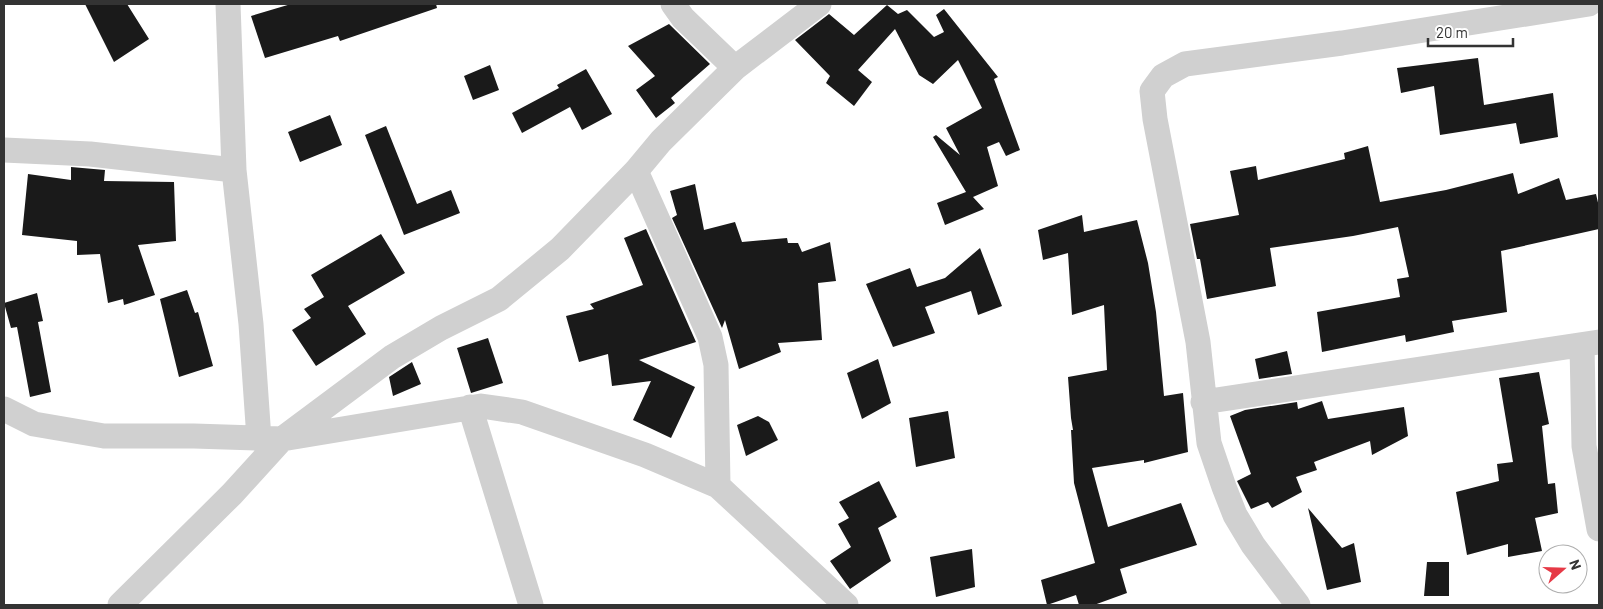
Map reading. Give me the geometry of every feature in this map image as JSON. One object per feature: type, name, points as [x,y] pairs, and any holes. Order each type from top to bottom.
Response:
[{"type":"street","points":[[228,4],[234,170],[251,324],[270,439]]},
{"type":"street","points":[[673,4],[683,18],[736,68]]},
{"type":"street","points":[[120,605],[232,494],[270,439],[392,357],[441,328],[499,299],[560,249],[636,171],[661,141],[736,68],[819,4]]},
{"type":"street","points":[[1298,605],[1253,545],[1235,515],[1209,443],[1203,402],[1198,342],[1155,119],[1152,90],[1163,76],[1185,64],[1342,43],[1589,4]]},
{"type":"street","points":[[4,150],[90,154],[234,170]]},
{"type":"street","points":[[636,171],[710,337],[716,365],[718,486]]},
{"type":"street","points":[[1203,402],[1590,344],[1584,446],[1599,529]]},
{"type":"street","points":[[4,409],[34,424],[104,436],[194,436],[270,439],[470,407],[481,406],[522,412],[645,455],[718,486],[846,605]]},
{"type":"street","points":[[470,407],[531,605]]},
{"type":"building","points":[[85,4],[127,4],[149,39],[114,62]]},
{"type":"building","points":[[291,4],[436,4],[437,8],[340,41],[338,36],[265,58],[251,16]]},
{"type":"building","points":[[887,5],[898,14],[907,10],[934,37],[944,32],[936,15],[944,9],[998,77],[994,79],[1020,150],[1006,156],[999,142],[987,147],[998,186],[973,197],[984,209],[945,225],[937,203],[966,192],[933,137],[936,135],[960,155],[946,128],[982,108],[958,60],[933,84],[919,75],[895,29],[858,70],[872,82],[854,106],[826,83],[830,76],[795,40],[829,14],[854,35]]},
{"type":"building","points":[[669,24],[710,64],[671,98],[675,103],[656,118],[636,90],[655,76],[628,46]]},
{"type":"building","points":[[1478,58],[1484,105],[1553,93],[1558,137],[1520,144],[1516,123],[1440,135],[1434,86],[1401,93],[1397,68]]},
{"type":"building","points":[[490,65],[499,90],[473,100],[464,76]]},
{"type":"building","points":[[586,69],[612,114],[582,130],[570,107],[522,133],[512,113],[559,88],[557,85]]},
{"type":"building","points":[[330,115],[342,145],[300,162],[288,132]]},
{"type":"building","points":[[386,126],[417,204],[451,190],[460,213],[404,235],[365,135]]},
{"type":"building","points":[[1368,146],[1380,202],[1446,190],[1513,173],[1518,194],[1559,178],[1566,200],[1596,194],[1599,207],[1599,229],[1501,251],[1507,312],[1452,321],[1454,332],[1406,342],[1405,335],[1322,352],[1317,312],[1400,297],[1397,279],[1409,277],[1398,227],[1353,236],[1270,248],[1276,286],[1207,299],[1200,259],[1197,259],[1190,224],[1239,215],[1230,171],[1256,166],[1258,180],[1345,159],[1344,153]]},
{"type":"building","points":[[71,167],[105,170],[104,181],[174,182],[176,241],[138,245],[155,295],[124,305],[123,299],[108,303],[100,254],[77,255],[77,241],[22,235],[28,174],[71,180]]},
{"type":"building","points":[[695,184],[704,230],[735,222],[742,242],[787,238],[788,243],[798,243],[802,252],[830,242],[836,281],[818,283],[822,340],[778,343],[781,352],[739,369],[725,320],[722,328],[672,218],[677,215],[670,191]]},
{"type":"building","points":[[1082,215],[1084,232],[1137,220],[1148,263],[1156,312],[1164,396],[1183,393],[1188,452],[1144,463],[1144,460],[1092,468],[1108,527],[1181,503],[1197,545],[1120,569],[1127,593],[1094,605],[1079,605],[1076,595],[1047,605],[1041,580],[1095,563],[1074,483],[1071,430],[1073,430],[1068,377],[1107,370],[1104,305],[1072,315],[1068,253],[1043,260],[1038,230]]},
{"type":"building","points":[[646,229],[696,342],[639,360],[695,387],[671,438],[633,420],[651,381],[612,386],[608,354],[579,362],[566,316],[594,309],[590,304],[643,285],[624,238]]},
{"type":"building","points":[[381,234],[405,273],[348,306],[366,334],[316,366],[292,330],[311,318],[304,309],[324,297],[311,275]]},
{"type":"building","points":[[980,248],[1002,306],[978,315],[971,291],[925,307],[935,333],[893,347],[866,284],[910,268],[917,287],[945,278]]},
{"type":"building","points":[[187,290],[195,313],[198,312],[213,366],[179,377],[160,299]]},
{"type":"building","points":[[37,293],[43,321],[38,322],[51,392],[30,397],[17,327],[11,328],[4,303]]},
{"type":"building","points":[[488,338],[503,383],[471,393],[457,348]]},
{"type":"building","points":[[1287,351],[1292,374],[1259,379],[1255,359]]},
{"type":"building","points":[[878,359],[891,403],[862,419],[847,373]]},
{"type":"building","points":[[412,362],[421,384],[393,396],[389,377]]},
{"type":"building","points":[[1539,372],[1549,424],[1542,426],[1548,484],[1555,483],[1558,513],[1535,518],[1541,544],[1538,544],[1538,552],[1508,557],[1508,544],[1467,555],[1456,492],[1499,481],[1497,464],[1513,462],[1499,378]]},
{"type":"building","points":[[1322,401],[1328,419],[1404,407],[1408,436],[1372,455],[1370,441],[1314,462],[1317,470],[1296,477],[1302,492],[1272,508],[1268,502],[1251,509],[1237,481],[1251,474],[1230,416],[1245,410],[1297,402],[1298,409]]},
{"type":"building","points":[[948,411],[955,458],[916,467],[909,418]]},
{"type":"building","points":[[758,416],[769,422],[778,440],[746,456],[737,425]]},
{"type":"building","points":[[879,481],[897,517],[878,528],[891,561],[850,589],[830,561],[851,547],[838,524],[849,518],[839,502]]},
{"type":"building","points":[[1308,508],[1342,548],[1354,543],[1361,582],[1327,590]]},
{"type":"building","points":[[972,549],[975,587],[936,597],[930,557]]},
{"type":"building","points":[[1427,562],[1449,562],[1449,596],[1424,596]]}]
